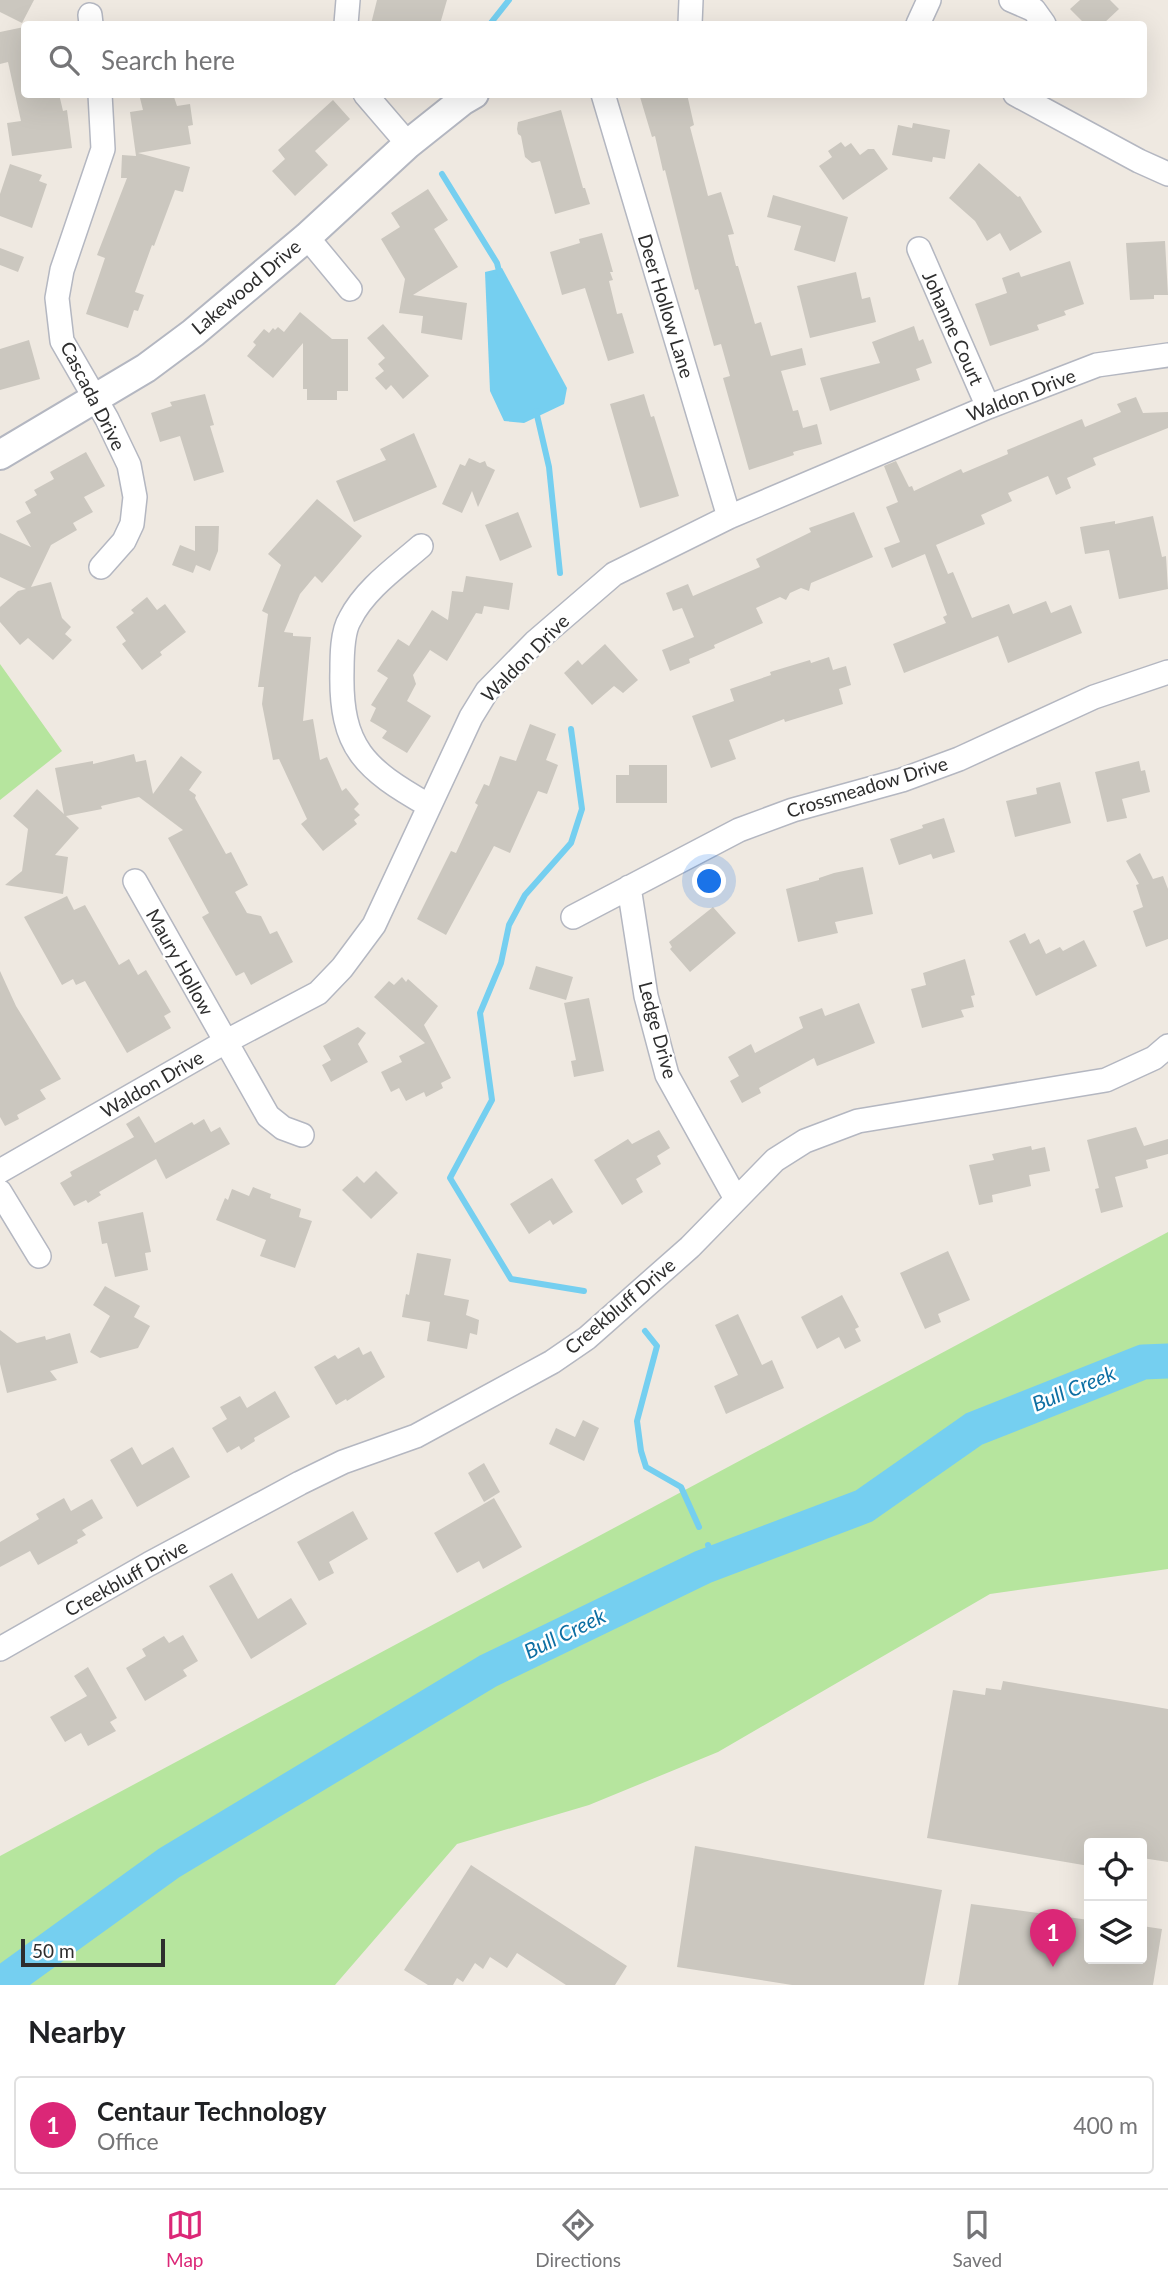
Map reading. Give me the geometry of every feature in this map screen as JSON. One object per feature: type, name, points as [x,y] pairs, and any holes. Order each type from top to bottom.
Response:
[{"type":"street","points":[[346,21],[348,0]]},
{"type":"street","points":[[690,21],[691,0]]},
{"type":"street","points":[[919,21],[929,0]]},
{"type":"street","points":[[1011,0],[1034,10],[1043,21]]},
{"type":"street","name":"Cascada Drive","points":[[100,98],[103,149],[62,270],[57,298],[62,341],[129,465],[135,497],[132,524],[124,541],[101,567]]},
{"type":"street","points":[[368,98],[408,144]]},
{"type":"street","name":"Lakewood Drive","points":[[0,455],[146,368],[183,340],[307,237],[408,144],[467,98]]},
{"type":"street","name":"Deer Hollow Lane","points":[[604,98],[729,517]]},
{"type":"street","points":[[1027,98],[1139,161],[1168,173]]},
{"type":"street","points":[[307,237],[350,289]]},
{"type":"street","name":"Johanne Court","points":[[919,249],[988,407]]},
{"type":"street","name":"Waldon Drive","points":[[0,1171],[225,1042],[318,993],[342,968],[374,925],[428,805],[471,717],[487,691],[535,642],[614,574],[729,517],[988,407],[1097,365],[1168,355]]},
{"type":"street","points":[[421,547],[386,576],[348,620],[342,657],[341,698],[347,729],[363,758],[388,782],[428,805]]},
{"type":"street","name":"Crossmeadow Drive","points":[[573,917],[739,830],[793,810],[902,780],[959,759],[1094,697],[1168,672]]},
{"type":"street","name":"Maury Hollow","points":[[135,881],[268,1116],[283,1128],[302,1135]]},
{"type":"street","name":"Ledge Drive","points":[[629,887],[646,996],[667,1075],[736,1199]]},
{"type":"street","name":"Creekbluff Drive","points":[[0,1649],[149,1564],[300,1483],[343,1462],[416,1436],[552,1362],[587,1338],[690,1247],[775,1160],[805,1141],[858,1121],[1107,1080],[1154,1058],[1168,1046]]},
{"type":"street","points":[[0,1192],[39,1256]]},
{"type":"green space","points":[[0,664],[62,751],[0,800]]},
{"type":"green space","points":[[1168,1232],[1168,1569],[990,1594],[718,1752],[589,1805],[457,1844],[335,1985],[0,1985],[0,1856]]},
{"type":"water","points":[[502,268],[567,388],[564,404],[524,423],[504,421],[490,391],[485,272]]},
{"type":"building","points":[[0,0],[34,0],[21,22],[0,12]]},
{"type":"building","points":[[377,0],[447,0],[441,21],[372,21]]},
{"type":"building","points":[[1080,0],[1110,0],[1119,9],[1106,21],[1082,21],[1070,9]]},
{"type":"building","points":[[21,28],[21,98],[60,98],[63,111],[67,110],[72,148],[12,156],[7,123],[21,121],[8,62],[0,64],[0,32]]},
{"type":"building","points":[[140,98],[174,98],[177,106],[190,104],[193,125],[188,126],[191,144],[138,153],[190,167],[183,192],[175,190],[154,246],[152,245],[135,292],[144,295],[138,311],[134,310],[128,328],[86,314],[105,258],[97,255],[127,178],[121,178],[122,155],[136,156],[130,112],[143,110]]},
{"type":"building","points":[[640,98],[688,98],[694,125],[690,127],[708,196],[721,192],[734,234],[728,235],[755,324],[761,322],[771,356],[802,348],[806,365],[781,371],[793,411],[798,410],[803,428],[817,424],[822,444],[793,452],[794,455],[749,470],[723,378],[730,376],[721,344],[714,346],[698,289],[695,290],[665,170],[663,171],[655,136],[652,137]]},
{"type":"building","points":[[333,100],[350,119],[315,151],[328,165],[295,196],[272,171],[285,159],[278,150]]},
{"type":"building","points":[[561,110],[590,204],[555,214],[540,161],[532,163],[525,157],[517,129],[518,122]]},
{"type":"building","points":[[913,123],[950,130],[945,159],[933,157],[932,162],[892,155],[898,125],[912,128]]},
{"type":"building","points":[[841,142],[845,147],[851,143],[860,155],[868,149],[874,149],[888,169],[843,200],[819,166],[832,157],[828,151]]},
{"type":"building","points":[[979,163],[1020,196],[1042,232],[1010,251],[1000,233],[987,241],[975,221],[949,198]]},
{"type":"building","points":[[10,164],[42,175],[39,181],[47,184],[32,228],[0,216],[0,194]]},
{"type":"building","points":[[428,189],[448,220],[434,229],[458,267],[413,295],[467,303],[462,340],[421,333],[423,316],[399,313],[405,279],[381,239],[400,227],[391,213]]},
{"type":"building","points":[[773,195],[848,217],[835,262],[794,250],[801,226],[767,217]]},
{"type":"building","points":[[602,233],[613,272],[610,272],[613,280],[609,281],[617,314],[622,313],[634,353],[608,361],[585,288],[562,295],[550,252],[580,243],[579,239]]},
{"type":"building","points":[[1165,241],[1168,295],[1154,295],[1154,299],[1130,300],[1126,243]]},
{"type":"building","points":[[0,248],[24,257],[18,272],[0,265]]},
{"type":"building","points":[[1070,261],[1084,304],[1064,311],[1066,315],[1037,325],[1039,330],[990,346],[975,304],[1007,293],[1002,278],[1019,272],[1021,277]]},
{"type":"building","points":[[856,272],[862,299],[870,297],[876,322],[810,338],[797,286]]},
{"type":"building","points":[[300,312],[332,339],[348,339],[348,391],[337,391],[337,400],[307,400],[307,389],[303,389],[303,343],[273,378],[247,356],[256,345],[253,342],[264,329],[269,333],[278,327],[284,332]]},
{"type":"building","points":[[383,324],[429,376],[403,399],[391,385],[386,390],[375,378],[384,371],[378,364],[385,358],[367,338]]},
{"type":"building","points":[[914,326],[919,341],[923,339],[932,363],[916,369],[920,380],[830,411],[820,378],[880,363],[872,342]]},
{"type":"building","points":[[29,340],[40,379],[0,390],[0,349]]},
{"type":"building","points":[[205,394],[214,425],[210,426],[224,472],[194,481],[180,436],[160,442],[151,413],[172,406],[170,402]]},
{"type":"building","points":[[644,394],[651,417],[654,416],[679,496],[640,508],[610,404]]},
{"type":"building","points":[[1136,397],[1143,413],[1168,412],[1168,428],[1093,458],[1096,465],[1067,478],[1071,488],[1056,495],[1048,476],[1008,493],[1012,501],[981,515],[985,524],[936,545],[948,574],[953,572],[972,618],[1009,604],[1013,614],[1046,601],[1051,613],[1071,605],[1082,633],[1008,663],[998,636],[904,673],[893,644],[946,623],[943,617],[947,615],[925,554],[892,568],[884,548],[900,542],[886,507],[898,502],[884,466],[896,461],[909,487],[912,486],[914,491],[961,469],[963,473],[1008,454],[1007,450],[1082,419],[1085,427],[1121,412],[1117,404]]},
{"type":"building","points":[[414,433],[437,487],[354,522],[336,481],[386,460],[380,449]]},
{"type":"building","points":[[86,452],[105,486],[84,497],[93,512],[73,523],[77,530],[51,545],[31,587],[51,582],[62,618],[71,627],[65,634],[72,640],[53,660],[28,638],[20,645],[0,622],[0,607],[18,591],[26,589],[0,577],[0,533],[31,547],[16,521],[31,513],[25,502],[37,495],[34,490],[54,479],[50,472]]},
{"type":"building","points":[[469,458],[480,463],[485,461],[487,466],[495,470],[478,507],[472,491],[462,513],[442,504],[460,464],[465,466]]},
{"type":"building","points":[[317,499],[362,536],[322,583],[315,576],[300,594],[284,632],[293,633],[293,636],[311,637],[303,721],[313,719],[320,760],[327,757],[342,791],[346,788],[359,804],[354,809],[360,815],[354,820],[357,824],[323,851],[301,824],[307,819],[279,759],[273,760],[262,704],[264,687],[258,687],[268,614],[262,611],[281,565],[268,554]]},
{"type":"building","points":[[518,512],[532,547],[500,561],[485,525]]},
{"type":"building","points":[[854,512],[873,557],[811,583],[809,591],[801,588],[790,593],[786,600],[780,597],[756,608],[763,623],[714,645],[715,648],[689,659],[690,663],[670,671],[662,650],[694,637],[682,608],[673,611],[666,593],[688,584],[693,596],[760,567],[756,559],[811,532],[809,528]]},
{"type":"building","points":[[1153,516],[1162,557],[1166,556],[1168,589],[1119,599],[1109,550],[1085,554],[1080,527],[1115,521],[1115,524]]},
{"type":"building","points":[[195,526],[219,526],[218,551],[210,571],[196,565],[193,573],[172,565],[180,545],[195,551]]},
{"type":"building","points":[[466,576],[513,583],[509,610],[484,606],[482,614],[476,613],[447,661],[430,650],[413,675],[416,684],[407,701],[431,716],[407,753],[382,738],[387,731],[370,721],[376,708],[371,705],[388,678],[377,671],[398,639],[409,646],[432,610],[448,620],[452,591],[463,592]]},
{"type":"building","points":[[147,597],[157,610],[165,604],[186,632],[142,670],[122,644],[126,641],[116,627],[134,613],[131,610]]},
{"type":"building","points":[[605,644],[638,680],[623,693],[614,686],[592,705],[564,673],[578,660],[582,665]]},
{"type":"building","points":[[829,657],[833,670],[846,666],[851,685],[839,689],[843,704],[785,722],[784,719],[729,740],[736,759],[711,768],[692,716],[734,701],[730,689],[771,675],[770,672]]},
{"type":"building","points":[[530,724],[556,734],[546,760],[558,765],[547,794],[538,791],[510,853],[494,846],[446,935],[417,919],[451,851],[456,853],[478,805],[475,803],[484,784],[489,786],[500,756],[516,761]]},
{"type":"building","points":[[134,754],[136,762],[146,760],[153,794],[181,756],[202,772],[189,790],[196,795],[195,798],[226,854],[231,852],[248,885],[235,892],[247,913],[261,916],[270,934],[277,931],[293,962],[251,985],[244,972],[236,976],[202,917],[209,913],[168,838],[183,830],[139,797],[101,806],[102,809],[66,816],[79,828],[55,855],[68,857],[63,894],[5,885],[22,871],[28,829],[13,816],[37,789],[64,814],[55,768],[93,761],[93,764]]},
{"type":"building","points":[[1139,761],[1141,771],[1145,770],[1150,792],[1122,799],[1127,818],[1107,822],[1095,772]]},
{"type":"building","points":[[629,765],[667,765],[667,803],[616,803],[616,775],[629,775]]},
{"type":"building","points":[[1060,782],[1071,823],[1015,837],[1006,801],[1037,794],[1036,788]]},
{"type":"building","points":[[944,818],[955,852],[933,859],[931,854],[899,865],[890,839]]},
{"type":"building","points":[[1140,853],[1153,879],[1163,876],[1168,889],[1168,939],[1146,947],[1133,911],[1143,907],[1136,885],[1139,884],[1126,861]]},
{"type":"building","points":[[863,867],[873,914],[835,922],[838,933],[798,942],[786,889],[834,873]]},
{"type":"building","points":[[67,896],[74,910],[85,905],[119,965],[129,959],[138,975],[146,970],[171,1012],[164,1016],[171,1028],[127,1053],[85,981],[76,985],[73,979],[62,985],[24,917]]},
{"type":"building","points":[[713,907],[736,933],[690,972],[670,949],[672,947],[669,942]]},
{"type":"building","points":[[1025,933],[1030,944],[1039,939],[1046,954],[1060,947],[1063,951],[1084,940],[1097,966],[1036,996],[1009,941]]},
{"type":"building","points":[[965,959],[975,995],[971,996],[974,1007],[961,1010],[964,1017],[922,1028],[911,989],[926,985],[923,973]]},
{"type":"building","points":[[536,966],[573,977],[566,1000],[529,989]]},
{"type":"building","points":[[0,971],[16,1006],[61,1079],[40,1090],[46,1099],[17,1115],[19,1119],[5,1126],[0,1117]]},
{"type":"building","points":[[402,977],[406,982],[408,979],[438,1006],[424,1025],[451,1078],[441,1083],[443,1088],[426,1097],[424,1092],[406,1101],[399,1088],[391,1092],[381,1072],[402,1062],[399,1056],[425,1043],[374,997],[389,981],[394,985]]},
{"type":"building","points":[[589,998],[604,1071],[574,1077],[571,1061],[576,1060],[564,1003]]},
{"type":"building","points":[[859,1003],[875,1043],[817,1066],[814,1058],[759,1088],[761,1093],[742,1103],[730,1081],[739,1076],[728,1057],[751,1044],[755,1053],[803,1028],[799,1017],[822,1008],[825,1016]]},
{"type":"building","points":[[358,1027],[366,1033],[358,1044],[368,1062],[331,1082],[322,1065],[331,1060],[323,1046]]},
{"type":"building","points":[[139,1116],[155,1143],[192,1122],[194,1125],[204,1119],[211,1132],[220,1127],[230,1144],[166,1179],[156,1159],[99,1192],[101,1195],[88,1203],[86,1200],[74,1206],[60,1183],[72,1176],[70,1172],[134,1137],[126,1124]]},
{"type":"building","points":[[1136,1127],[1144,1146],[1168,1139],[1168,1154],[1146,1160],[1148,1168],[1115,1177],[1123,1207],[1101,1213],[1095,1189],[1099,1188],[1087,1140]]},
{"type":"building","points":[[659,1130],[670,1148],[657,1156],[661,1164],[636,1179],[643,1192],[622,1205],[594,1160],[628,1139],[632,1144]]},
{"type":"building","points":[[1031,1146],[1032,1150],[1045,1147],[1050,1171],[1029,1175],[1031,1186],[992,1195],[993,1202],[979,1205],[969,1165],[994,1160],[992,1154]]},
{"type":"building","points":[[376,1171],[398,1193],[371,1219],[342,1190],[357,1176],[364,1183]]},
{"type":"building","points":[[552,1178],[573,1212],[553,1225],[550,1220],[529,1234],[510,1204]]},
{"type":"building","points":[[253,1187],[271,1194],[270,1198],[301,1209],[299,1217],[312,1221],[295,1268],[260,1256],[266,1240],[216,1220],[232,1189],[249,1196]]},
{"type":"building","points":[[143,1212],[151,1252],[145,1253],[148,1270],[115,1277],[107,1243],[102,1244],[98,1222]]},
{"type":"building","points":[[948,1251],[970,1300],[938,1314],[941,1322],[925,1329],[900,1273]]},
{"type":"building","points":[[417,1253],[451,1259],[444,1295],[469,1300],[466,1315],[479,1320],[477,1335],[470,1333],[467,1349],[427,1341],[430,1322],[402,1317]]},
{"type":"building","points":[[105,1286],[140,1306],[134,1317],[150,1326],[138,1348],[100,1358],[90,1352],[110,1316],[93,1305]]},
{"type":"building","points":[[842,1295],[859,1327],[855,1329],[861,1341],[845,1349],[839,1337],[817,1349],[801,1317]]},
{"type":"building","points":[[738,1314],[762,1365],[772,1360],[784,1388],[726,1414],[714,1386],[738,1375],[715,1325]]},
{"type":"building","points":[[0,1330],[17,1343],[45,1336],[46,1340],[70,1333],[78,1363],[50,1371],[57,1380],[7,1393],[0,1364]]},
{"type":"building","points":[[359,1347],[363,1355],[371,1351],[385,1377],[336,1405],[314,1367],[335,1355],[338,1359]]},
{"type":"building","points":[[275,1391],[290,1417],[254,1438],[255,1441],[241,1450],[239,1446],[227,1453],[212,1428],[227,1419],[220,1407],[240,1396],[247,1408]]},
{"type":"building","points":[[583,1420],[599,1428],[584,1461],[549,1444],[556,1428],[575,1437]]},
{"type":"building","points":[[132,1447],[142,1465],[173,1447],[190,1477],[137,1507],[110,1460]]},
{"type":"building","points":[[484,1463],[500,1492],[484,1502],[468,1473]]},
{"type":"building","points":[[64,1498],[71,1511],[92,1499],[103,1518],[82,1530],[86,1535],[77,1540],[78,1543],[38,1565],[30,1551],[0,1567],[0,1542],[39,1519],[36,1514]]},
{"type":"building","points":[[494,1498],[522,1547],[483,1569],[479,1561],[457,1573],[434,1533]]},
{"type":"building","points":[[353,1511],[368,1539],[329,1562],[334,1573],[319,1581],[297,1542]]},
{"type":"building","points":[[232,1573],[258,1619],[291,1598],[307,1624],[251,1659],[209,1586]]},
{"type":"building","points":[[183,1635],[198,1661],[183,1670],[187,1676],[145,1701],[126,1668],[146,1656],[142,1649],[164,1636],[169,1643]]},
{"type":"building","points":[[88,1667],[117,1718],[110,1722],[116,1731],[88,1746],[81,1733],[65,1742],[50,1717],[87,1696],[74,1676]]},
{"type":"building","points":[[1003,1681],[1168,1709],[1168,1862],[1147,1859],[1147,1838],[1084,1838],[1084,1865],[927,1838],[953,1690],[985,1695],[986,1688],[1001,1690]]},
{"type":"building","points":[[695,1846],[942,1890],[924,1985],[792,1985],[677,1967]]},
{"type":"building","points":[[471,1865],[627,1966],[615,1985],[566,1985],[517,1953],[507,1968],[490,1957],[483,1969],[475,1963],[463,1982],[457,1978],[453,1985],[428,1985],[404,1970]]},
{"type":"building","points":[[971,1904],[1084,1919],[1084,1964],[1147,1964],[1147,1927],[1162,1929],[1153,1985],[958,1985]]},
{"type":"waterway","points":[[492,21],[509,0]]},
{"type":"waterway","points":[[442,174],[497,263],[500,275]]},
{"type":"waterway","points":[[536,411],[549,467],[560,573]]},
{"type":"waterway","points":[[571,729],[582,809],[571,843],[525,895],[509,925],[501,963],[480,1013],[492,1100],[450,1178],[511,1279],[584,1291]]},
{"type":"waterway","points":[[645,1331],[657,1346],[637,1421],[641,1451],[646,1467],[681,1487],[699,1527]]},
{"type":"waterway","name":"Bull Creek","points":[[0,1985],[169,1863],[488,1671],[703,1567],[864,1506],[974,1429],[1143,1362],[1168,1361]]},
{"type":"waterway","points":[[708,1545],[716,1563]]},
{"type":"place","name":"Centaur Technology","points":[[1053,1967]]}]
